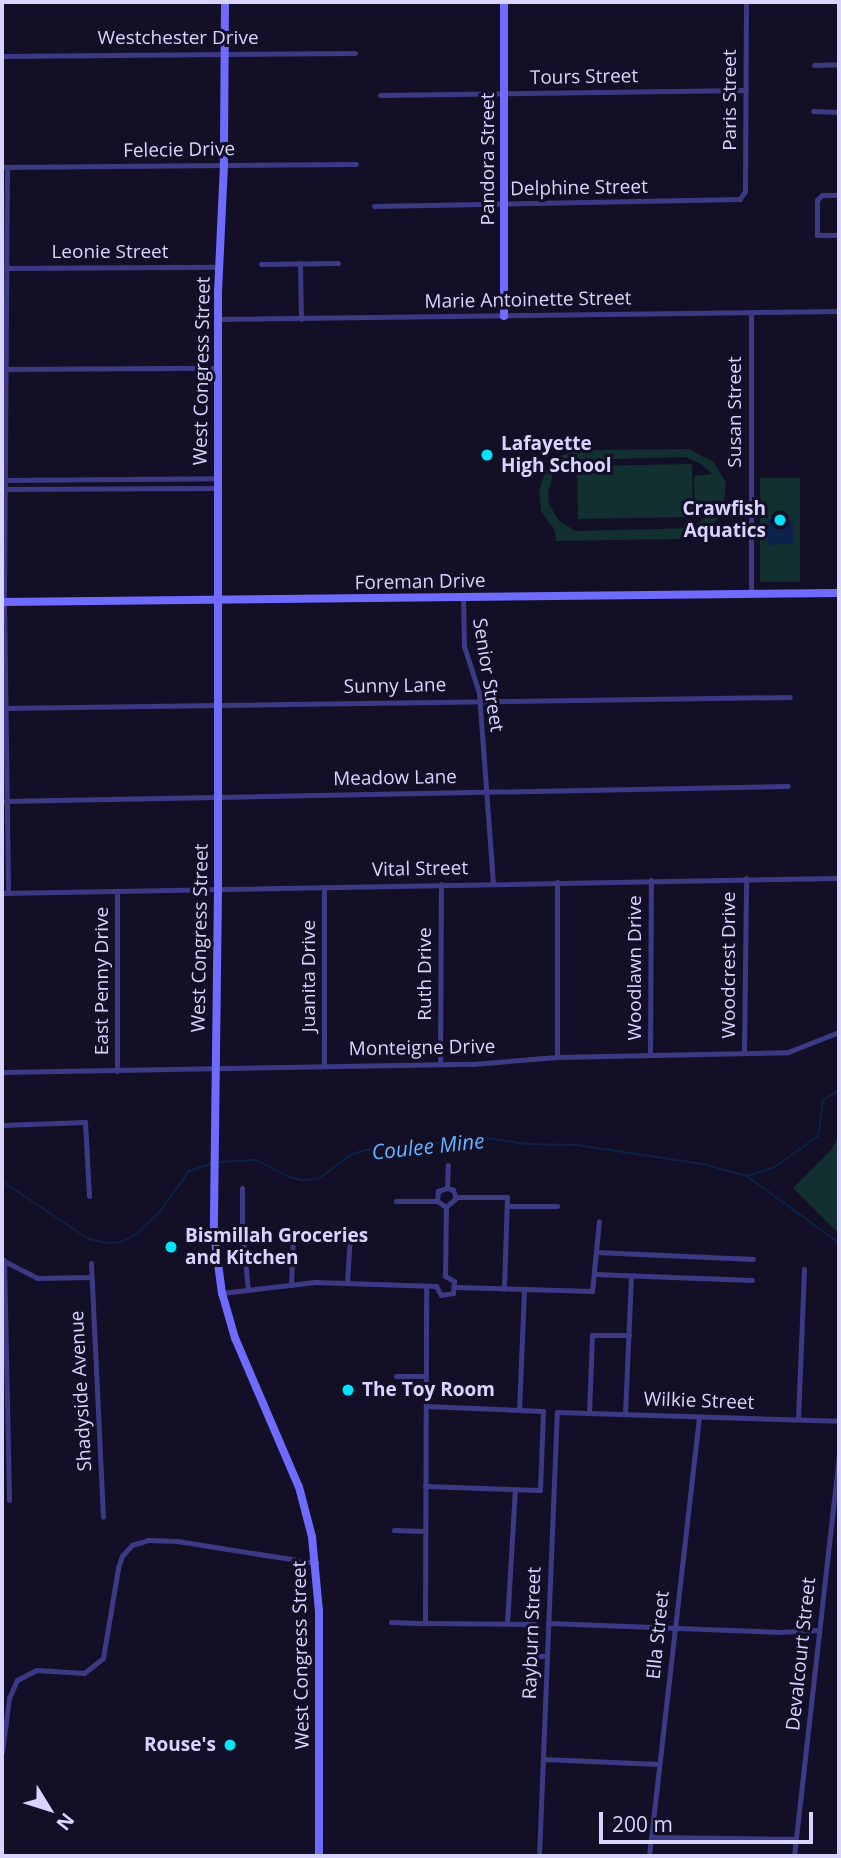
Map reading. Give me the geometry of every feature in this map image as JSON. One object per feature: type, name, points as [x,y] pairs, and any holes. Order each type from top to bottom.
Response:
[{"type":"main road","name":"West Congress Street","points":[[225,2],[216,483],[218,890],[213,1143],[214,1243],[222,1293],[238,1346],[299,1487],[310,1523],[319,1611],[319,1856]]},
{"type":"main road","name":"Pandora Street","points":[[504,2],[504,316]]},
{"type":"main road","name":"Foreman Drive","points":[[3,602],[839,593]]},
{"type":"street","name":"Paris Street","points":[[742,197],[745,191],[746,2]]},
{"type":"street","name":"Westchester Drive","points":[[2,56],[355,53]]},
{"type":"street","points":[[814,65],[839,64]]},
{"type":"street","name":"Tours Street","points":[[380,96],[746,90]]},
{"type":"street","points":[[813,111],[839,112]]},
{"type":"street","name":"Felecie Drive","points":[[4,167],[356,164]]},
{"type":"street","points":[[4,167],[5,893]]},
{"type":"street","points":[[839,195],[822,195],[817,200],[817,235],[839,235]]},
{"type":"street","name":"Delphine Street","points":[[374,206],[736,201],[742,197]]},
{"type":"street","points":[[300,263],[300,318]]},
{"type":"street","points":[[261,264],[338,263]]},
{"type":"street","name":"Leonie Street","points":[[4,268],[219,267]]},
{"type":"street","name":"Marie Antoinette Street","points":[[218,319],[839,312]]},
{"type":"street","name":"Susan Street","points":[[751,313],[751,595]]},
{"type":"street","points":[[3,369],[218,368]]},
{"type":"street","points":[[3,480],[158,478],[216,483]]},
{"type":"street","points":[[158,478],[158,487]]},
{"type":"street","points":[[81,479],[81,488]]},
{"type":"street","points":[[135,479],[135,488]]},
{"type":"street","points":[[3,489],[135,488],[216,483]]},
{"type":"street","name":"Senior Street","points":[[463,597],[464,646],[479,700],[493,883]]},
{"type":"street","name":"Sunny Lane","points":[[3,708],[790,697]]},
{"type":"street","name":"Meadow Lane","points":[[4,801],[788,786]]},
{"type":"street","name":"Woodcrest Drive","points":[[744,1053],[746,878]]},
{"type":"street","name":"Vital Street","points":[[5,893],[839,878]]},
{"type":"street","name":"Woodlawn Drive","points":[[650,1055],[651,880]]},
{"type":"street","points":[[557,882],[557,1057]]},
{"type":"street","name":"Ruth Drive","points":[[440,1063],[442,884]]},
{"type":"street","name":"Juanita Drive","points":[[324,887],[324,1066]]},
{"type":"street","name":"East Penny Drive","points":[[117,891],[117,1071]]},
{"type":"street","name":"Monteigne Drive","points":[[2,1072],[324,1066],[744,1053],[799,1050],[839,1032]]},
{"type":"street","points":[[2,1125],[85,1122],[89,1196]]},
{"type":"street","points":[[447,1188],[448,1165]]},
{"type":"street","points":[[242,1188],[242,1227],[248,1290]]},
{"type":"street","points":[[437,1201],[438,1192],[447,1188],[453,1190],[456,1197],[453,1204],[446,1207]]},
{"type":"street","points":[[456,1197],[507,1197],[504,1289]]},
{"type":"street","points":[[396,1201],[437,1201],[446,1207]]},
{"type":"street","points":[[507,1206],[558,1206]]},
{"type":"street","points":[[445,1276],[446,1207]]},
{"type":"street","points":[[455,1287],[592,1291],[599,1221]]},
{"type":"street","points":[[291,1285],[293,1234],[350,1235],[347,1283]]},
{"type":"street","points":[[596,1252],[753,1259]]},
{"type":"street","points":[[3,1260],[32,1277],[91,1277]]},
{"type":"street","points":[[3,1260],[9,1500]]},
{"type":"street","name":"Shadyside Avenue","points":[[91,1263],[103,1517]]},
{"type":"street","points":[[798,1419],[804,1269]]},
{"type":"street","points":[[594,1275],[752,1280]]},
{"type":"street","points":[[436,1286],[438,1280],[445,1276]]},
{"type":"street","points":[[445,1276],[452,1279],[455,1287]]},
{"type":"street","points":[[625,1414],[631,1276]]},
{"type":"street","points":[[222,1293],[291,1285],[347,1283],[436,1286]]},
{"type":"street","points":[[425,1623],[426,1286]]},
{"type":"street","points":[[436,1286],[444,1296],[450,1294],[455,1287]]},
{"type":"street","points":[[519,1410],[524,1290]]},
{"type":"street","points":[[589,1413],[592,1335],[629,1335]]},
{"type":"street","points":[[396,1376],[426,1376]]},
{"type":"street","points":[[426,1406],[544,1410],[540,1490]]},
{"type":"street","name":"Wilkie Street","points":[[557,1412],[839,1420]]},
{"type":"street","name":"Rayburn Street","points":[[540,1856],[557,1412]]},
{"type":"street","name":"Ella Street","points":[[649,1856],[699,1417]]},
{"type":"street","points":[[542,1445],[556,1445]]},
{"type":"street","name":"Devalcourt Street","points":[[794,1856],[839,1455]]},
{"type":"street","points":[[425,1486],[554,1491]]},
{"type":"street","points":[[507,1623],[515,1489]]},
{"type":"street","points":[[394,1530],[425,1531]]},
{"type":"street","points":[[2,1752],[9,1698],[17,1680],[37,1670],[84,1673],[103,1658],[120,1560],[132,1545],[148,1540],[177,1541],[316,1563]]},
{"type":"street","points":[[391,1622],[534,1624],[532,1656],[547,1656]]},
{"type":"street","points":[[548,1623],[819,1630]]},
{"type":"street","points":[[543,1759],[659,1764]]},
{"type":"street","points":[[651,1837],[795,1839]]},
{"type":"green space","points":[[689,449],[714,462],[726,483],[723,511],[707,532],[681,539],[556,541],[555,531],[541,511],[539,492],[545,472],[560,456],[581,450]],"holes":[[[686,457],[701,464],[712,474],[694,476],[695,511],[712,511],[693,528],[576,531],[559,521],[549,504],[548,492],[553,475],[573,460]]]},
{"type":"green space","points":[[692,464],[693,517],[578,519],[577,466]]},
{"type":"green space","name":"Crawfish Aquatics","points":[[760,478],[800,478],[800,582],[760,582]]},
{"type":"green space","points":[[839,1136],[839,1234],[793,1188],[831,1150]]},
{"type":"water","points":[[768,519],[793,522],[793,543],[768,545]]},
{"type":"waterway","name":"Coulee Mine","points":[[747,1176],[775,1167],[818,1136],[823,1100],[839,1090]]},
{"type":"waterway","name":"Coulee Mine","points":[[219,1162],[256,1160],[289,1177],[303,1180],[318,1179],[352,1154],[366,1150],[485,1138],[527,1144],[577,1145],[703,1164],[747,1176],[839,1243]]},
{"type":"waterway","name":"Coulee Mine","points":[[2,1181],[89,1239],[108,1243],[121,1242],[135,1235],[159,1213],[189,1171],[210,1164]]},
{"type":"place","name":"Lafayette High School","points":[[487,455]]},
{"type":"place","name":"Crawfish Aquatics","points":[[780,520]]},
{"type":"place","name":"Bismillah Groceries and Kitchen","points":[[171,1247]]},
{"type":"place","name":"The Toy Room","points":[[348,1390]]},
{"type":"place","name":"Rouse's","points":[[230,1745]]}]
